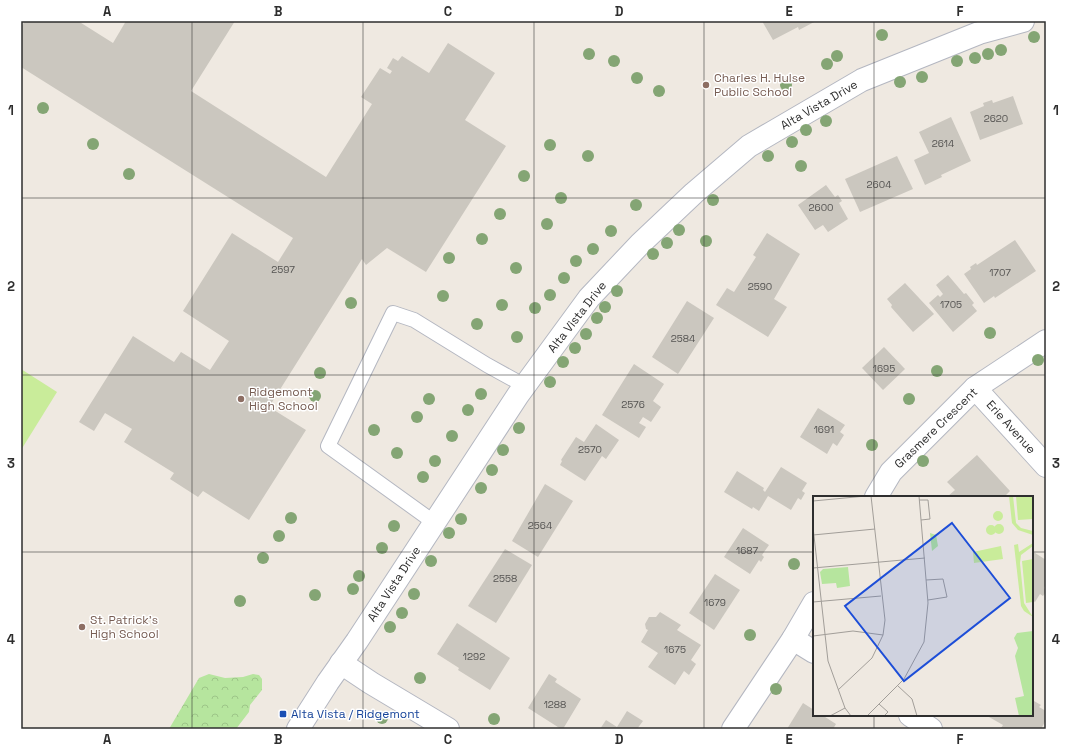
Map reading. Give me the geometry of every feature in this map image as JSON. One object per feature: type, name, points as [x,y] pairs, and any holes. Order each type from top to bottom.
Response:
[{"type":"street","name":"Alta Vista Drive","points":[[298,729],[525,386],[589,298],[640,244],[694,193],[749,146],[862,80],[979,33],[1023,21]]},
{"type":"street","name":"Grasmere Crescent","points":[[877,496],[891,472],[975,388],[1046,341]]},
{"type":"street","name":"Erie Avenue","points":[[975,388],[1046,466]]},
{"type":"street","points":[[734,729],[793,639],[813,605]]},
{"type":"street","points":[[793,639],[813,651]]},
{"type":"street","points":[[341,663],[371,683],[448,729]]},
{"type":"street","points":[[912,716],[931,729]]},
{"type":"lane","points":[[435,523],[328,446],[392,313],[414,320],[487,365],[525,386]]},
{"type":"green space","points":[[21,369],[57,392],[21,450]]},
{"type":"green space","points":[[209,674],[225,678],[243,677],[253,674],[259,675],[262,679],[262,690],[250,705],[249,712],[236,729],[169,729],[199,678]]},
{"type":"building","points":[[25,21],[78,21],[113,43],[126,21],[235,21],[191,91],[326,177],[372,104],[361,97],[380,68],[390,74],[392,71],[387,68],[393,58],[398,61],[402,56],[429,73],[448,43],[495,73],[465,120],[506,146],[426,272],[387,248],[366,265],[362,259],[269,407],[306,430],[249,520],[203,491],[198,497],[170,479],[174,473],[124,442],[132,429],[105,413],[94,431],[79,422],[133,336],[174,362],[181,352],[210,370],[229,341],[183,311],[232,233],[278,262],[293,238],[21,67],[21,27]]},
{"type":"building","points":[[762,21],[816,21],[799,30],[798,27],[773,40]]},
{"type":"building","points":[[1013,96],[1023,124],[980,140],[970,112],[984,106],[983,103],[992,100],[993,103]]},
{"type":"building","points":[[951,117],[971,161],[941,175],[942,177],[925,185],[914,160],[929,153],[919,132]]},
{"type":"building","points":[[897,156],[913,189],[860,212],[845,179]]},
{"type":"building","points":[[826,185],[835,197],[838,195],[842,201],[839,203],[848,219],[828,232],[823,225],[815,230],[798,205]]},
{"type":"building","points":[[767,233],[800,254],[774,299],[787,307],[768,337],[716,305],[727,288],[734,292],[756,257],[753,255]]},
{"type":"building","points":[[1015,240],[1036,271],[995,298],[994,296],[984,303],[964,274],[976,263],[977,265]]},
{"type":"building","points":[[948,275],[964,294],[966,293],[974,303],[972,305],[977,311],[953,332],[929,303],[938,295],[940,297],[943,294],[936,285]]},
{"type":"building","points":[[905,283],[934,314],[913,332],[891,307],[892,305],[887,299]]},
{"type":"building","points":[[687,301],[714,318],[678,374],[652,357]]},
{"type":"building","points":[[884,347],[905,369],[883,390],[862,368]]},
{"type":"building","points":[[634,364],[664,384],[653,401],[661,407],[651,422],[643,417],[639,423],[646,427],[639,438],[602,415]]},
{"type":"building","points":[[818,408],[845,425],[840,432],[844,435],[837,446],[833,443],[827,454],[800,437]]},
{"type":"building","points":[[596,424],[619,440],[606,459],[602,456],[585,481],[560,465],[561,460],[576,437],[584,442]]},
{"type":"building","points":[[977,455],[1010,491],[1005,496],[948,496],[955,490],[947,482]]},
{"type":"building","points":[[781,467],[807,483],[802,491],[805,493],[801,500],[798,498],[791,510],[768,496],[759,511],[753,507],[752,509],[724,492],[737,471],[764,488],[763,490],[765,492]]},
{"type":"building","points":[[545,484],[573,501],[538,557],[512,541]]},
{"type":"building","points":[[743,528],[769,545],[762,555],[764,557],[761,562],[759,560],[750,574],[724,557]]},
{"type":"building","points":[[505,549],[532,565],[496,623],[468,606]]},
{"type":"building","points":[[1033,552],[1046,560],[1046,584],[1044,588],[1046,592],[1043,596],[1040,594],[1035,602],[1033,601]]},
{"type":"building","points":[[715,574],[740,590],[714,630],[689,613]]},
{"type":"building","points":[[660,612],[681,625],[677,630],[701,645],[691,660],[696,664],[689,675],[684,671],[675,685],[648,667],[658,653],[641,642],[648,630],[646,629],[645,624],[649,617],[656,617]]},
{"type":"building","points":[[457,623],[510,658],[490,690],[458,670],[459,668],[437,654]]},
{"type":"building","points":[[549,674],[557,679],[555,682],[581,699],[563,729],[528,708]]},
{"type":"building","points":[[1034,701],[1041,705],[1039,707],[1046,711],[1046,720],[1041,729],[1002,729],[1001,728],[1003,725],[989,717],[1033,716]]},
{"type":"building","points":[[803,703],[813,709],[813,716],[824,716],[836,724],[833,729],[787,729]]},
{"type":"building","points":[[627,711],[643,721],[637,729],[600,729],[606,720],[617,727]]},
{"type":"place","name":"Charles H. Hulse Public School","points":[[706,85]]},
{"type":"place","name":"Ridgemont High School","points":[[241,399]]},
{"type":"place","name":"St. Patrick's High School","points":[[82,627]]},
{"type":"place","name":"Alta Vista / Ridgemont","points":[[283,714]]}]
